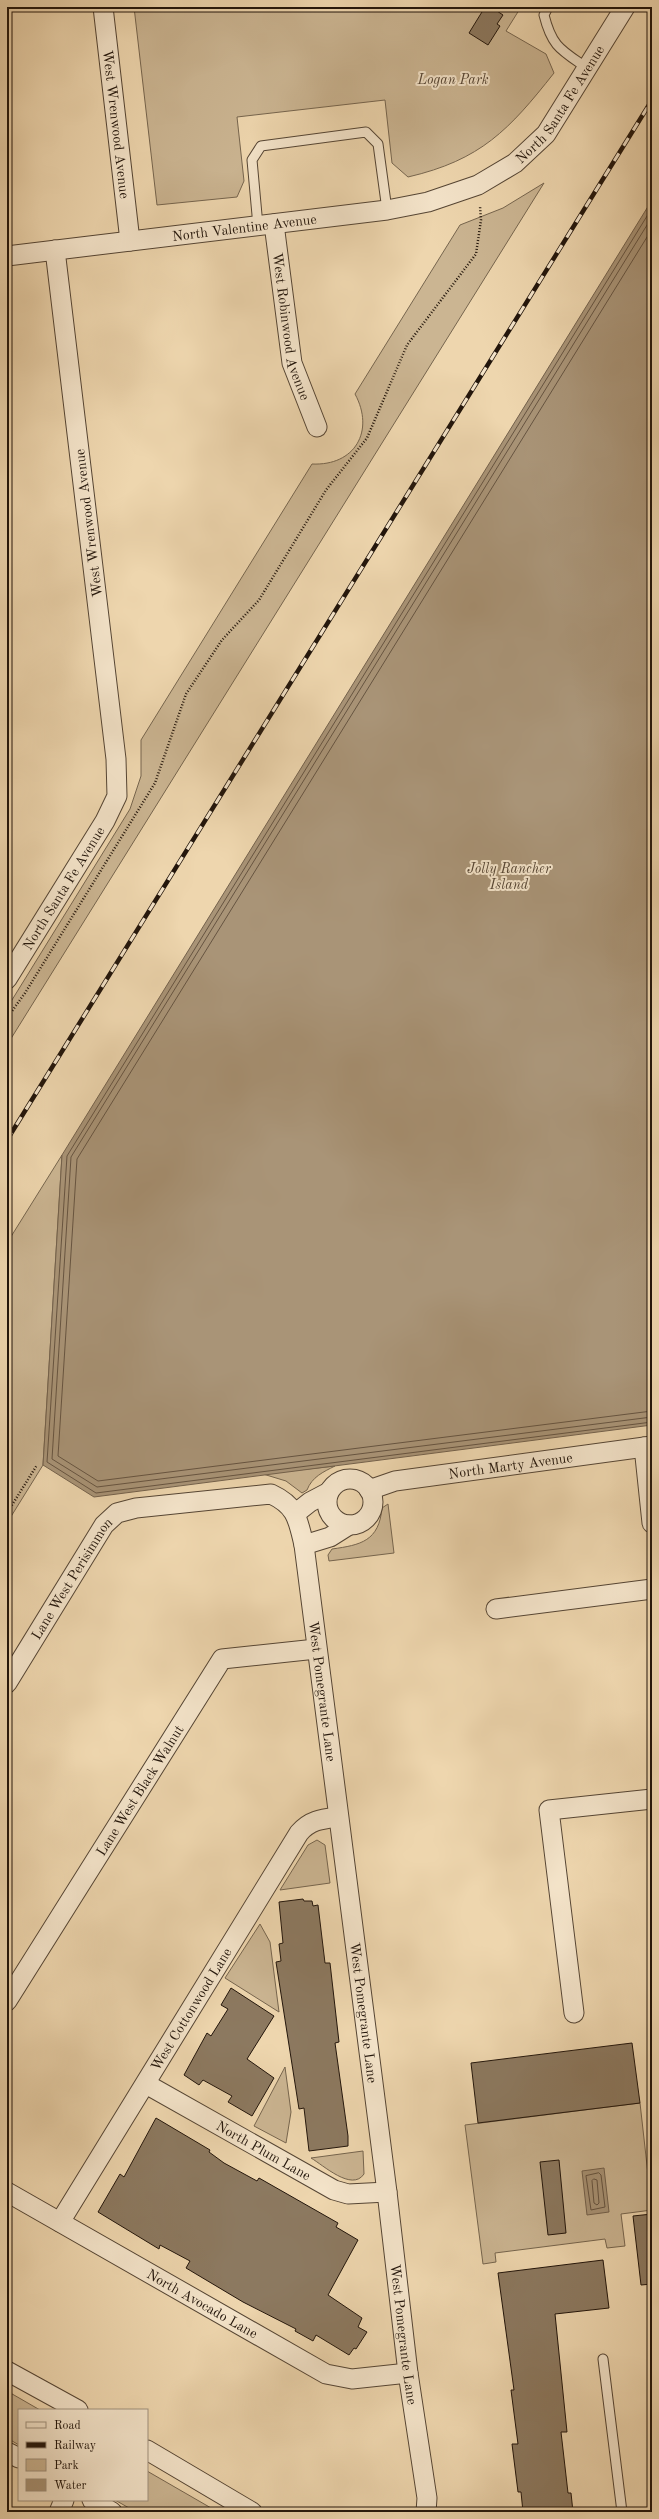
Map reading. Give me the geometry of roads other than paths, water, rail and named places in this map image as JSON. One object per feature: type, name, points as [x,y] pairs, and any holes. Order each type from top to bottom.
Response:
[{"type":"street","name":"West Wrenwood Avenue","points":[[103,7],[130,241]]},
{"type":"street","name":"North Santa Fe Avenue","points":[[478,185],[516,163],[546,134],[624,7]]},
{"type":"street","name":"North Valentine Avenue","points":[[7,256],[387,210],[428,202],[478,185]]},
{"type":"street","name":"West Robinwood Avenue","points":[[266,225],[292,363],[317,427]]},
{"type":"street","name":"West Wrenwood Avenue","points":[[55,250],[116,759],[117,796]]},
{"type":"street","name":"North Santa Fe Avenue","points":[[7,979],[105,821],[117,796]]},
{"type":"street","name":"North Marty Avenue","points":[[369,1490],[395,1481],[648,1447]]},
{"type":"street","points":[[648,1447],[652,1523]]},
{"type":"street","points":[[296,1513],[310,1502],[329,1492],[340,1481],[347,1479],[362,1482],[369,1490],[373,1502],[368,1516],[363,1521],[349,1525],[330,1537],[304,1545]]},
{"type":"street","points":[[329,1492],[327,1500],[331,1514],[335,1520],[349,1525]]},
{"type":"street","name":"Lane West Perisimmon","points":[[7,1683],[104,1525],[117,1513],[136,1508],[271,1494],[283,1500],[296,1513]]},
{"type":"street","name":"West Pomegrante Lane","points":[[296,1513],[304,1545],[316,1649],[387,2192],[408,2373],[427,2498],[426,2512]]},
{"type":"street","points":[[496,1609],[652,1590]]},
{"type":"street","name":"Lane West Black Walnut","points":[[7,2001],[222,1659],[316,1649]]},
{"type":"street","points":[[574,2013],[549,1810],[652,1799]]},
{"type":"street","name":"West Cottonwood Lane","points":[[60,2222],[146,2084],[298,1833],[305,1826],[315,1820],[338,1817]]},
{"type":"street","name":"North Plum Lane","points":[[146,2084],[334,2190],[348,2194],[387,2192]]},
{"type":"street","name":"North Avocado Lane","points":[[7,2192],[326,2374],[352,2379],[408,2373]]},
{"type":"street","points":[[7,2371],[76,2409]]},
{"type":"street","points":[[148,2451],[252,2512]]},
{"type":"street","points":[[7,2452],[18,2458]]},
{"type":"street","points":[[58,2512],[64,2501]]},
{"type":"street","points":[[94,2501],[112,2512]]},
{"type":"lane","points":[[548,7],[544,15],[549,35],[557,47],[587,68]]},
{"type":"lane","points":[[266,225],[252,160],[261,146],[366,132],[378,144],[387,210]]},
{"type":"lane","points":[[603,2359],[622,2512]]},
{"type":"water","points":[[652,200],[652,1425],[94,1497],[43,1465],[62,1155]]},
{"type":"water","points":[[604,2168],[609,2212],[587,2215],[582,2171]]},
{"type":"railway","points":[[7,1140],[652,100]]},
{"type":"park label","name":"Logan Park","points":[[453,79]]},
{"type":"park label","name":"Jolly Rancher Island","points":[[509,876]]}]
